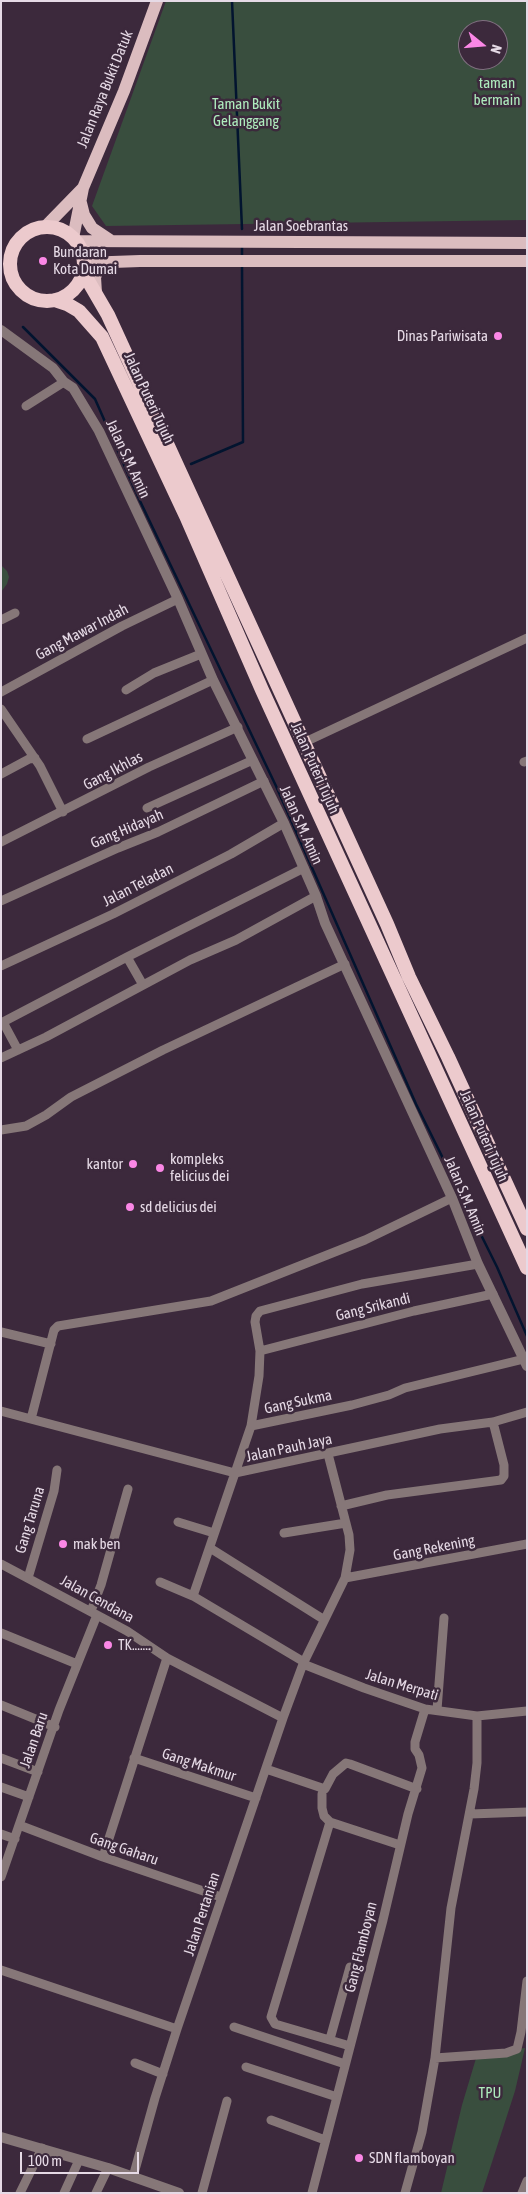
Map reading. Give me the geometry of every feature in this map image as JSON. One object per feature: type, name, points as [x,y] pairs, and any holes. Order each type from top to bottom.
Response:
[{"type":"highway","points":[[1,246],[17,241],[30,231],[45,227],[65,232],[74,239],[82,251],[83,268],[73,290],[55,300],[43,301],[31,298],[8,283],[12,251],[17,241]]},
{"type":"highway","name":"Jalan Puteri Tujuh","points":[[83,268],[108,315],[387,924],[408,977],[448,1057],[527,1229]]},
{"type":"highway","name":"Jalan Puteri Tujuh","points":[[55,300],[79,311],[102,337],[106,345],[186,516],[262,690],[527,1268]]},
{"type":"main road","name":"Jalan Raya Bukit Datuk","points":[[74,239],[82,194],[124,91],[157,1]]},
{"type":"main road","name":"Jalan Raya Bukit Datuk","points":[[45,227],[82,194]]},
{"type":"main road","points":[[82,194],[84,215],[92,228],[110,240]]},
{"type":"main road","name":"Jalan Soebrantas","points":[[74,239],[527,243]]},
{"type":"main road","points":[[435,260],[436,243]]},
{"type":"main road","points":[[83,268],[104,263],[527,261]]},
{"type":"main road","points":[[96,293],[95,277],[99,268],[104,263]]},
{"type":"street","name":"Jalan S.M. Amin","points":[[1,330],[53,368],[64,382],[74,388],[99,431],[178,599],[213,680],[238,726],[284,823],[316,896],[325,923],[452,1198],[478,1264],[525,1363]]},
{"type":"street","points":[[26,406],[64,382]]},
{"type":"street","name":"Gang Mawar Indah","points":[[1,692],[113,630],[178,599]]},
{"type":"street","points":[[1,620],[15,613]]},
{"type":"street","points":[[303,743],[527,638]]},
{"type":"street","points":[[126,690],[154,673],[201,654]]},
{"type":"street","points":[[87,739],[213,680]]},
{"type":"street","points":[[1,709],[34,758],[63,812]]},
{"type":"street","name":"Gang Ikhlas","points":[[1,842],[149,767],[238,726]]},
{"type":"street","points":[[1,774],[34,758]]},
{"type":"street","points":[[147,808],[253,760]]},
{"type":"street","name":"Gang Hidayah","points":[[1,901],[158,832],[264,781]]},
{"type":"street","name":"Jalan Teladan","points":[[1,966],[122,910],[231,854],[284,823]]},
{"type":"street","points":[[18,1050],[2,1023],[127,957],[304,868]]},
{"type":"street","points":[[1,1058],[143,985],[236,940],[316,896]]},
{"type":"street","points":[[127,957],[143,985]]},
{"type":"street","points":[[1,1130],[26,1126],[46,1115],[71,1096],[138,1062],[345,964]]},
{"type":"street","points":[[31,1419],[54,1330],[58,1326],[210,1301],[365,1240],[452,1198]]},
{"type":"street","points":[[251,1426],[259,1376],[260,1350],[256,1316],[260,1312],[362,1284],[478,1264]]},
{"type":"street","name":"Gang Srikandi","points":[[260,1350],[406,1313],[493,1294]]},
{"type":"street","points":[[1,1332],[51,1344]]},
{"type":"street","name":"Gang Sukma","points":[[193,1596],[251,1426],[352,1405],[389,1395],[405,1388],[525,1363]]},
{"type":"street","name":"Jalan Pauh Jaya","points":[[1,1411],[235,1473],[440,1429],[493,1422],[527,1412]]},
{"type":"street","points":[[340,1506],[387,1495],[501,1480],[504,1476],[504,1465],[493,1422]]},
{"type":"street","points":[[328,1454],[349,1536],[350,1550],[346,1578]]},
{"type":"street","name":"Gang Taruna","points":[[28,1578],[54,1491],[57,1470]]},
{"type":"street","name":"Jalan Baru","points":[[1,1877],[4,1860],[15,1839],[94,1613],[128,1490]]},
{"type":"street","points":[[178,1522],[214,1533]]},
{"type":"street","points":[[284,1534],[346,1523]]},
{"type":"street","name":"Gang Rekening","points":[[346,1578],[527,1544]]},
{"type":"street","points":[[210,1548],[324,1619]]},
{"type":"street","name":"Jalan Cendana","points":[[1,1564],[127,1631],[167,1658],[283,1718]]},
{"type":"street","name":"Jalan Pertanian","points":[[133,2177],[177,2029],[283,1718],[304,1663],[324,1619],[346,1578]]},
{"type":"street","name":"Jalan Merpati","points":[[160,1582],[193,1596],[304,1663],[364,1688],[425,1709],[477,1716],[527,1711]]},
{"type":"street","points":[[437,1710],[444,1618]]},
{"type":"street","points":[[1,1632],[77,1664]]},
{"type":"street","points":[[102,1857],[167,1658]]},
{"type":"street","points":[[1,1705],[55,1727]]},
{"type":"street","name":"Gang Flamboyan","points":[[312,2193],[384,1920],[400,1845],[422,1768],[419,1755],[415,1749],[415,1742],[425,1709]]},
{"type":"street","points":[[405,2193],[422,2132],[435,2058],[451,1908],[470,1814],[477,1763],[477,1716]]},
{"type":"street","points":[[1,1758],[38,1772]]},
{"type":"street","name":"Gang Makmur","points":[[134,1758],[256,1798]]},
{"type":"street","points":[[400,1845],[330,1822],[324,1816],[322,1808],[323,1792],[333,1774],[346,1763],[417,1789]]},
{"type":"street","points":[[266,1769],[323,1792]]},
{"type":"street","points":[[1,1787],[29,1797]]},
{"type":"street","points":[[470,1814],[527,1812]]},
{"type":"street","points":[[330,1822],[271,2017],[275,2024],[350,2046]]},
{"type":"street","name":"Gang Gaharu","points":[[19,1825],[102,1857],[221,1897]]},
{"type":"street","points":[[1,1834],[15,1839]]},
{"type":"street","points":[[330,2040],[350,1967]]},
{"type":"street","points":[[1,1970],[177,2029]]},
{"type":"street","points":[[435,2058],[488,2055],[506,2053],[517,2049],[520,2040],[527,1980]]},
{"type":"street","points":[[234,2027],[345,2064]]},
{"type":"street","points":[[135,2063],[163,2074]]},
{"type":"street","points":[[246,2067],[337,2097]]},
{"type":"street","points":[[202,2193],[227,2101]]},
{"type":"street","points":[[271,2120],[325,2140]]},
{"type":"street","points":[[1,2137],[108,2168],[174,2192]]},
{"type":"street","points":[[20,2193],[42,2148]]},
{"type":"street","points":[[64,2193],[80,2160]]},
{"type":"street","points":[[96,2193],[108,2168]]},
{"type":"street","points":[[522,2193],[527,2181]]},
{"type":"green space","name":"Taman Bukit Gelanggang","points":[[166,1],[527,1],[527,220],[106,226],[92,206]]},
{"type":"green space","points":[[1,565],[7,571],[9,577],[7,584],[1,592]]},
{"type":"green space","name":"TPU","points":[[525,2048],[515,2091],[482,2193],[441,2193],[462,2105],[477,2055]]},
{"type":"waterway","points":[[232,1],[242,229]]},
{"type":"waterway","points":[[242,245],[242,257]]},
{"type":"waterway","points":[[191,464],[243,442],[242,266]]},
{"type":"waterway","points":[[23,327],[95,399],[140,501],[276,786],[416,1104],[497,1267],[527,1336]]},
{"type":"place","name":"Bundaran Kota Dumai","points":[[43,261]]},
{"type":"place","name":"Dinas Pariwisata","points":[[498,336]]},
{"type":"place","name":"kantor","points":[[133,1164]]},
{"type":"place","name":"kompleks felicius dei","points":[[160,1168]]},
{"type":"place","name":"sd delicius dei","points":[[130,1207]]},
{"type":"place","name":"mak ben","points":[[63,1544]]},
{"type":"place","name":"TK.......","points":[[108,1645]]},
{"type":"place","name":"SDN flamboyan","points":[[359,2158]]},
{"type":"park label","name":"taman bermain","points":[[497,92]]}]
